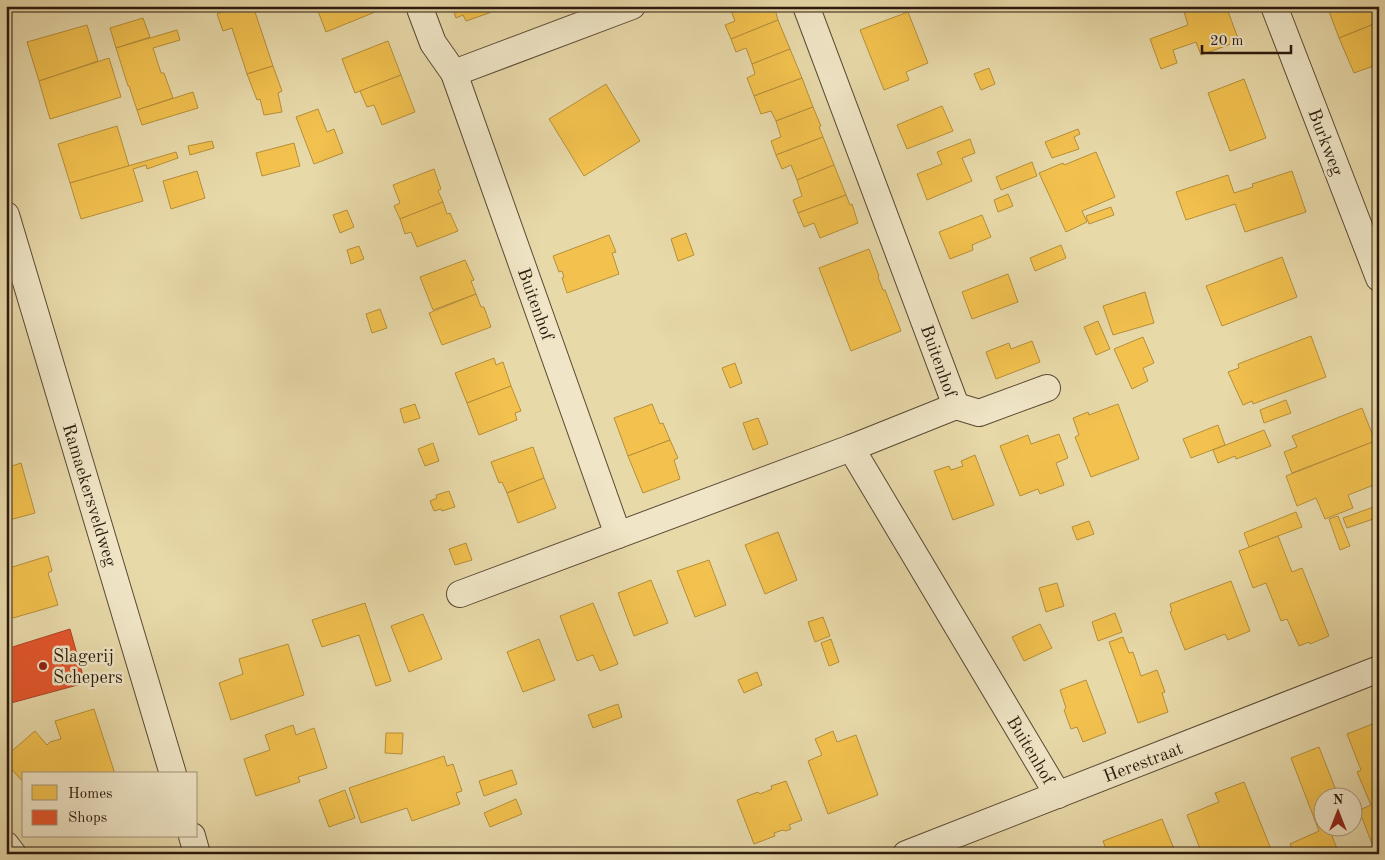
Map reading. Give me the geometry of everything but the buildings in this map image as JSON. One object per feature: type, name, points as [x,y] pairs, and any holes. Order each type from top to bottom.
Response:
[{"type":"street","name":"Buitenhof","points":[[419,6],[433,43],[454,73],[618,535]]},
{"type":"street","points":[[454,73],[632,6]]},
{"type":"street","name":"Buitenhof","points":[[806,6],[956,406]]},
{"type":"street","name":"Burkweg","points":[[1274,6],[1379,278]]},
{"type":"street","name":"Ramaekersveldweg","points":[[6,215],[172,772]]},
{"type":"street","name":"Buitenhof","points":[[460,594],[851,448],[956,406],[979,413],[1046,388]]},
{"type":"street","name":"Buitenhof","points":[[851,448],[1058,795]]},
{"type":"street","name":"Herestraat","points":[[906,854],[1379,670]]},
{"type":"street","points":[[6,845],[13,854]]},
{"type":"place","name":"Slagerij Schepers","points":[[43,666]]}]
